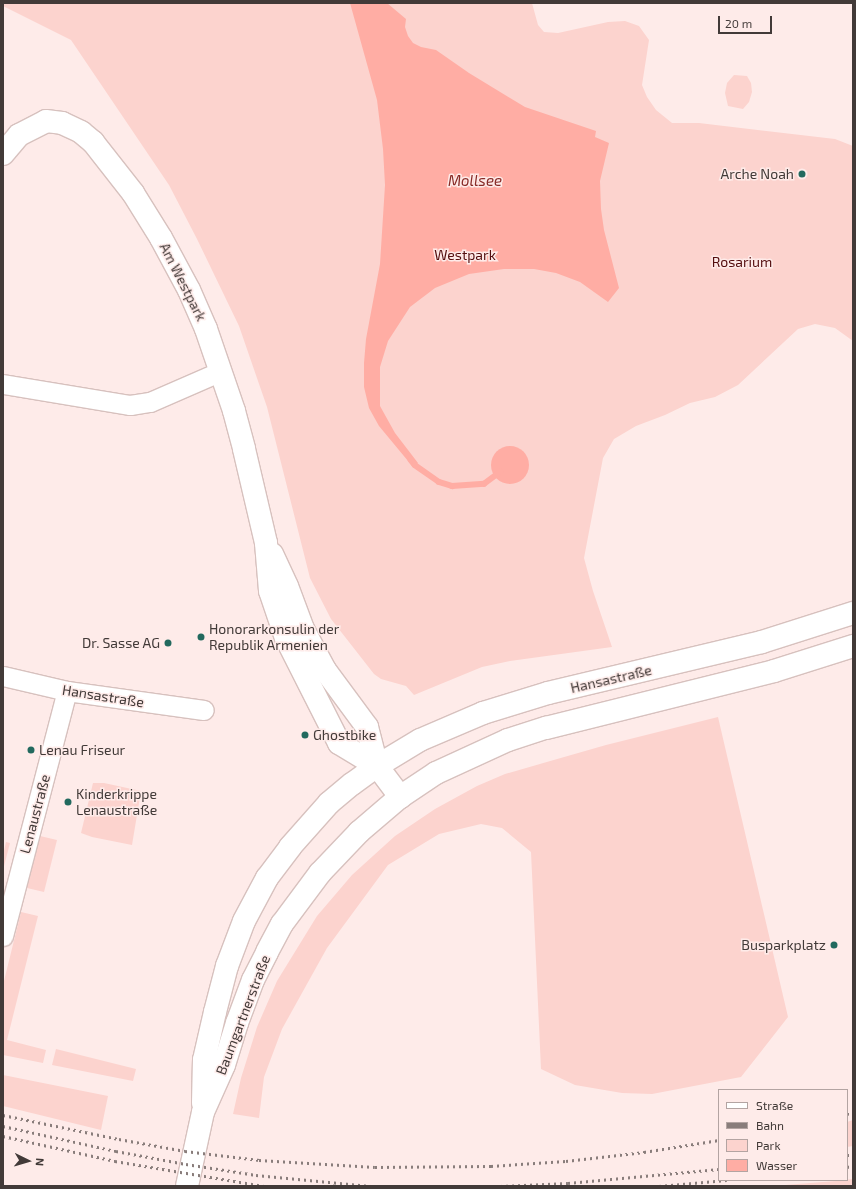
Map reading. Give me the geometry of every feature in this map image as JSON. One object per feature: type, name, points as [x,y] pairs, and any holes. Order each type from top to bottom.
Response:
[{"type":"main road","name":"Am Westpark","points":[[3,154],[19,135],[46,121],[62,123],[81,132],[92,142],[133,193],[161,238],[206,329],[221,371],[244,449],[266,543],[270,591],[286,638],[339,743],[377,766]]},
{"type":"main road","name":"Am Westpark","points":[[266,543],[311,643],[329,675],[367,727],[377,766],[400,797]]},
{"type":"main road","name":"Hansastraße","points":[[377,766],[420,740],[483,713],[514,703],[762,642],[853,613]]},
{"type":"main road","points":[[400,797],[436,773],[508,740],[546,728],[774,671],[853,646]]},
{"type":"main road","name":"Baumgartnerstraße","points":[[187,1186],[203,1112],[204,1060],[226,966],[244,921],[267,878],[309,824],[329,803],[377,766]]},
{"type":"main road","name":"Baumgartnerstraße","points":[[203,1112],[224,1065],[237,1023],[253,980],[282,924],[320,873],[346,844],[400,797]]},
{"type":"street","points":[[3,384],[130,404],[150,402],[221,371]]},
{"type":"street","name":"Hansastraße","points":[[3,676],[67,691],[204,710]]},
{"type":"street","name":"Lenaustraße","points":[[3,936],[67,691]]},
{"type":"green space","name":"Westpark","points":[[3,3],[532,3],[538,25],[544,32],[558,33],[608,22],[625,21],[639,26],[649,40],[642,85],[647,97],[656,110],[672,123],[699,123],[835,139],[853,146],[853,341],[835,328],[815,324],[798,329],[738,385],[715,397],[690,403],[665,415],[636,426],[614,439],[603,458],[584,558],[593,591],[612,647],[510,661],[482,667],[414,695],[406,686],[381,679],[374,674],[331,619],[310,578],[267,407],[239,326],[169,185],[71,40],[3,6]]},
{"type":"green space","points":[[734,75],[747,76],[751,83],[752,92],[749,102],[743,109],[728,106],[725,93],[727,83]]},
{"type":"green space","points":[[718,717],[788,1017],[741,1077],[652,1094],[622,1093],[575,1085],[541,1069],[531,852],[502,828],[481,824],[439,834],[388,865],[327,948],[282,1029],[264,1077],[259,1118],[233,1114],[241,1078],[257,1027],[277,981],[317,916],[352,875],[395,836],[435,809],[477,786],[505,774],[606,745]]},
{"type":"green space","points":[[93,783],[104,783],[141,791],[132,845],[92,837],[81,833]]},
{"type":"green space","points":[[40,836],[57,840],[44,892],[27,888]]},
{"type":"green space","points":[[6,842],[10,843],[3,870],[3,855]]},
{"type":"green space","points":[[21,912],[38,916],[7,1040],[46,1050],[43,1063],[3,1055],[3,985]]},
{"type":"green space","points":[[56,1049],[136,1069],[133,1081],[52,1065]]},
{"type":"green space","points":[[3,1075],[108,1096],[101,1130],[3,1106]]},
{"type":"green space","points":[[853,1120],[853,1146],[848,1147],[848,1122]]},
{"type":"green space","points":[[853,1179],[853,1186],[772,1186],[848,1181],[848,1180]]},
{"type":"water","name":"Mollsee","points":[[350,3],[387,3],[406,19],[405,27],[408,36],[413,43],[421,47],[436,50],[469,73],[525,107],[596,131],[595,137],[609,143],[600,181],[601,209],[604,230],[619,288],[608,302],[580,282],[556,273],[534,269],[504,269],[469,274],[435,288],[410,307],[388,341],[380,367],[380,406],[395,433],[418,463],[413,467],[379,426],[369,408],[364,387],[366,339],[380,264],[385,185],[383,149],[377,100]]},
{"type":"water","points":[[506,446],[514,446],[521,449],[526,454],[529,465],[526,476],[521,481],[514,484],[506,484],[499,481],[494,476],[491,469],[491,461],[494,454],[499,449]]},
{"type":"waterway","points":[[411,460],[415,465],[439,482],[452,486],[484,484],[500,472]]},
{"type":"railway","points":[[848,1114],[853,1112]]},
{"type":"railway","points":[[3,1115],[185,1151],[259,1160],[375,1167],[491,1166],[566,1161],[644,1152],[718,1140]]},
{"type":"railway","points":[[3,1126],[116,1151],[186,1164],[256,1175],[370,1186]]},
{"type":"railway","points":[[3,1136],[115,1161],[264,1186]]},
{"type":"railway","points":[[848,1155],[853,1155]]},
{"type":"railway","points":[[848,1167],[853,1166]]},
{"type":"railway","points":[[500,1186],[568,1183],[718,1169]]},
{"type":"railway","points":[[659,1186],[718,1181]]},
{"type":"place","name":"Arche Noah","points":[[802,174]]},
{"type":"place","name":"Honorarkonsulin der Republik Armenien","points":[[201,637]]},
{"type":"place","name":"Dr. Sasse AG","points":[[168,643]]},
{"type":"place","name":"Ghostbike","points":[[305,735]]},
{"type":"place","name":"Lenau Friseur","points":[[31,750]]},
{"type":"place","name":"Kinderkrippe Lenaustraße","points":[[68,802]]},
{"type":"place","name":"Busparkplatz","points":[[834,945]]},
{"type":"park label","name":"Rosarium","points":[[742,262]]}]
